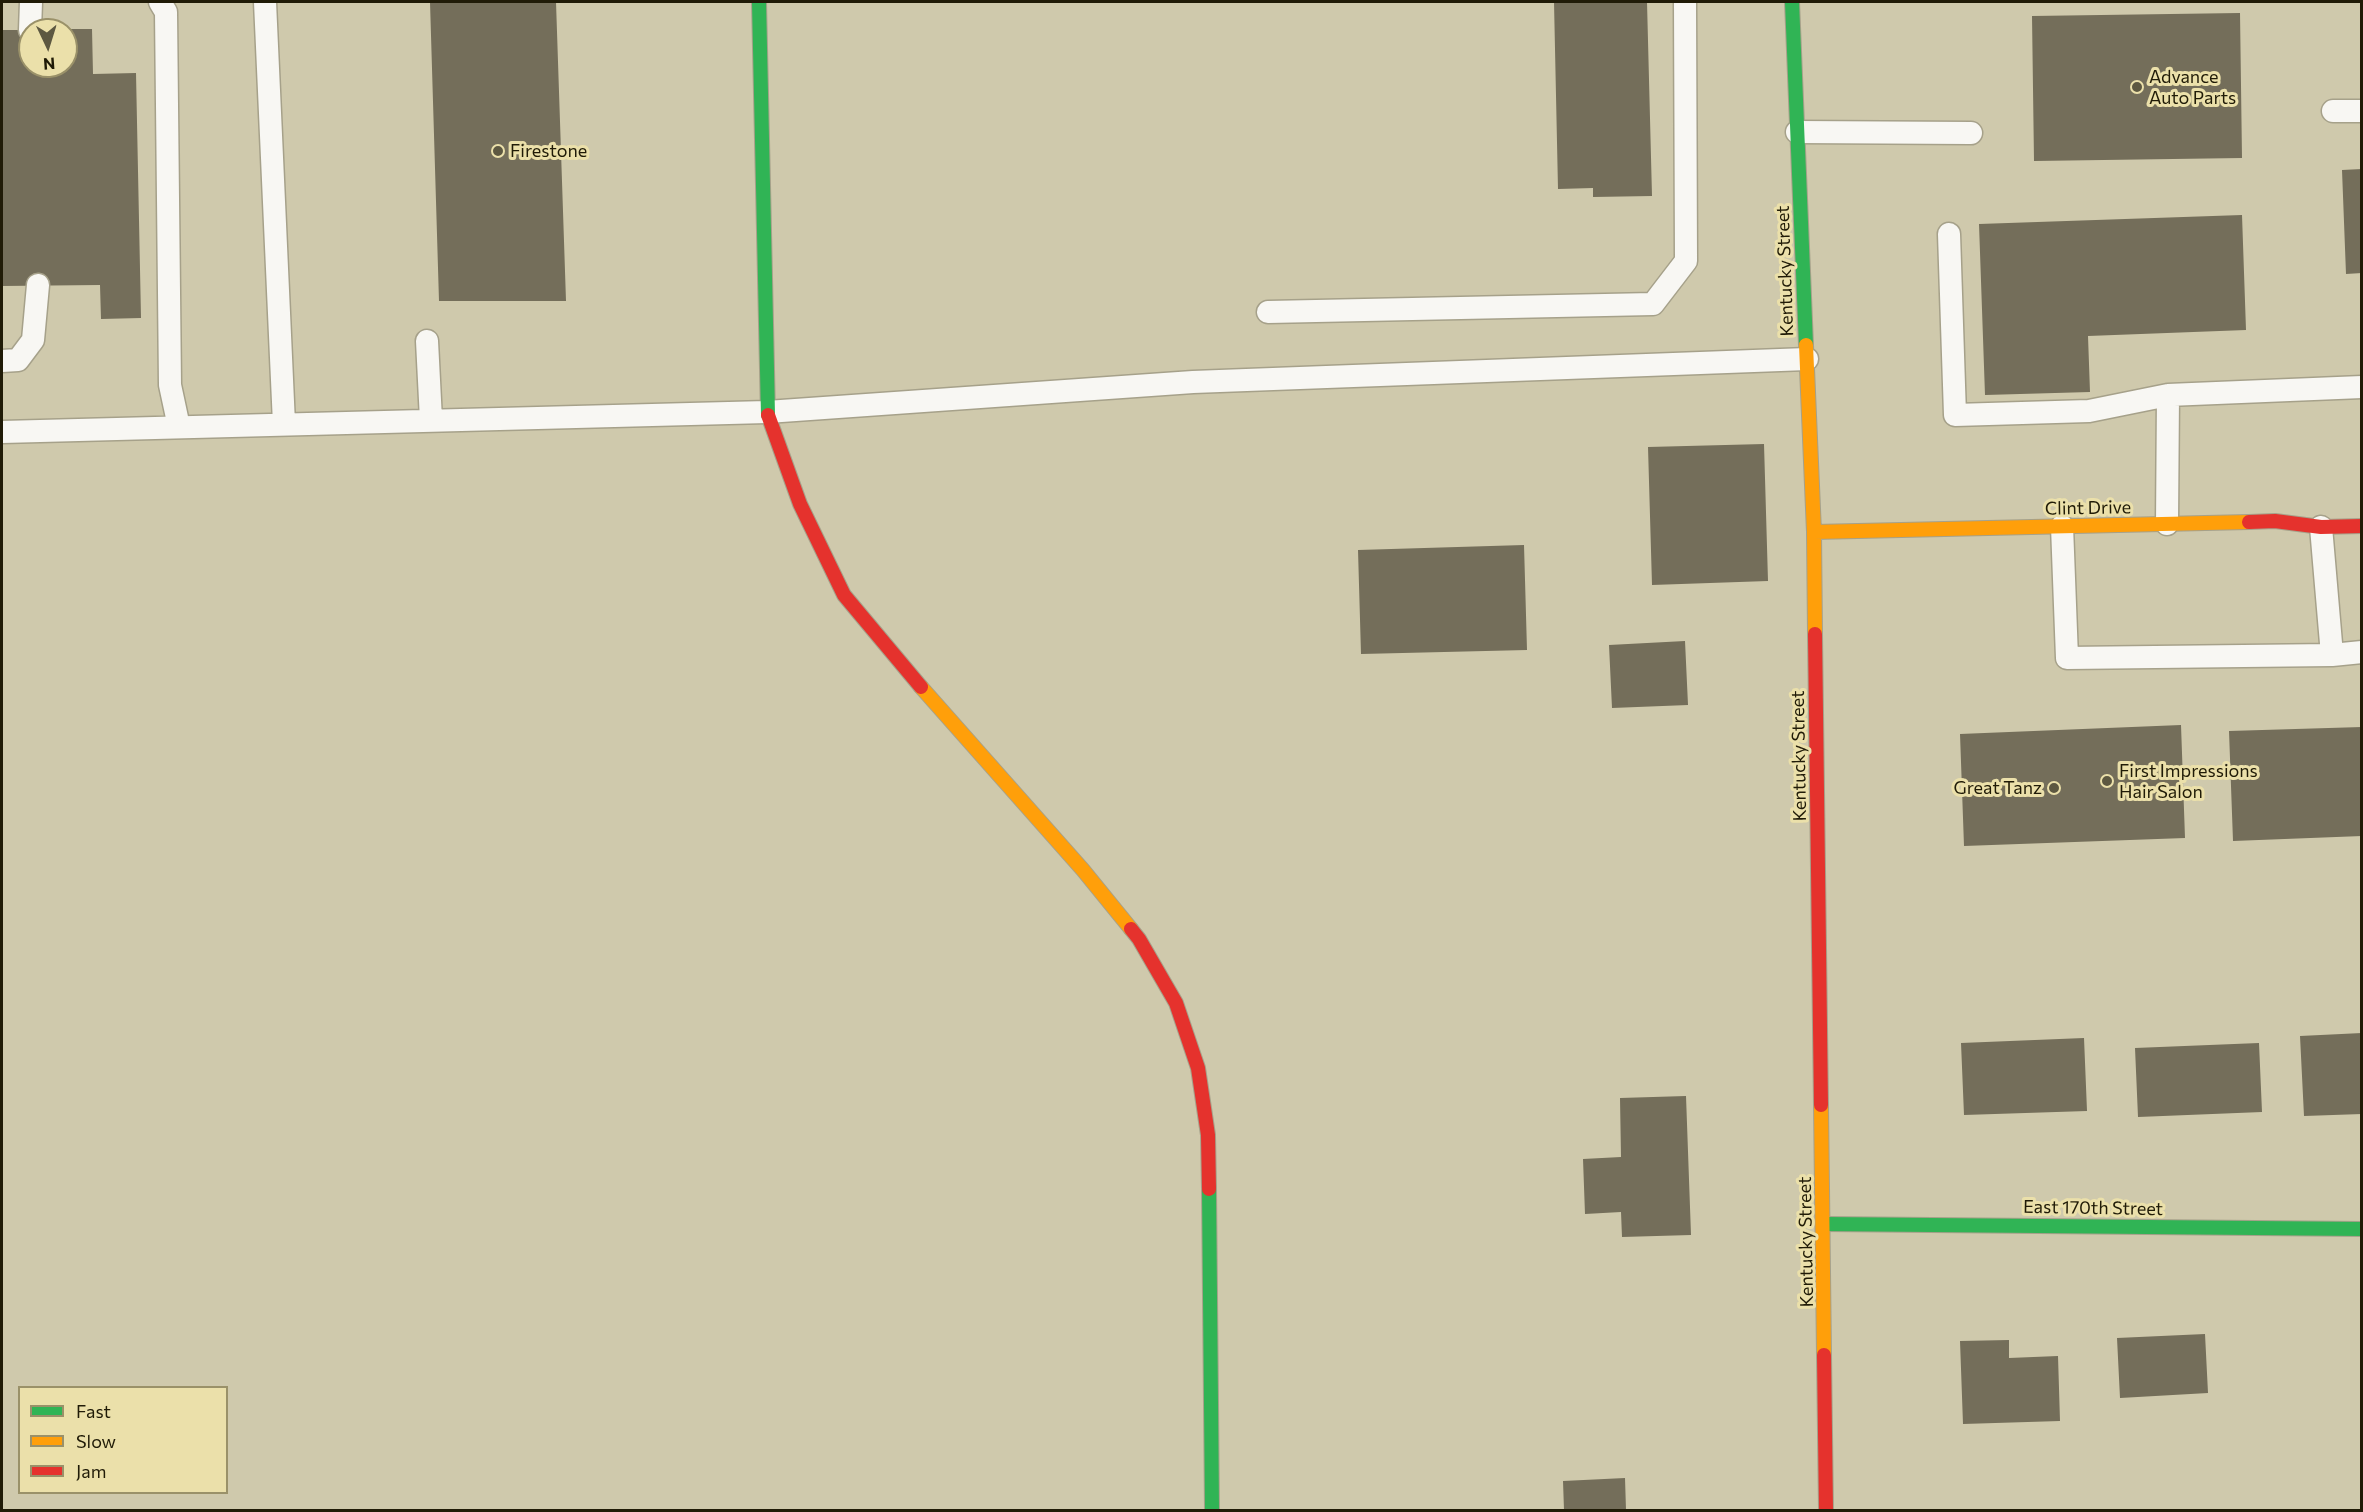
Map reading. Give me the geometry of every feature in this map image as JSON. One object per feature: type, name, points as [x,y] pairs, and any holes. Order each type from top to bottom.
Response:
[{"type":"street","points":[[759,2],[767,412],[800,504],[844,595],[915,681],[1083,870],[1139,939],[1176,1003],[1198,1068],[1208,1135],[1212,1510]]},
{"type":"street","name":"Kentucky Street","points":[[1792,2],[1814,532],[1826,1510]]},
{"type":"street","name":"Clint Drive","points":[[1814,532],[2275,521],[2321,527],[2361,526]]},
{"type":"street","name":"East 170th Street","points":[[1824,1224],[2361,1228]]},
{"type":"lane","points":[[30,18],[31,2]]},
{"type":"lane","points":[[160,2],[166,12],[170,385],[178,427]]},
{"type":"lane","points":[[265,2],[284,424]]},
{"type":"lane","points":[[1268,312],[1653,304],[1686,261],[1685,2]]},
{"type":"lane","points":[[2333,111],[2361,111]]},
{"type":"lane","points":[[1797,132],[1971,133]]},
{"type":"lane","points":[[1949,234],[1955,415],[2089,411],[2168,395],[2361,387]]},
{"type":"lane","points":[[2,361],[18,360],[33,340],[38,285]]},
{"type":"lane","points":[[427,341],[431,420]]},
{"type":"lane","points":[[2,432],[767,412],[1193,382],[1807,359]]},
{"type":"lane","points":[[2167,524],[2168,395]]},
{"type":"lane","points":[[2062,526],[2067,658],[2332,655],[2361,652]]},
{"type":"lane","points":[[2321,527],[2332,655]]},
{"type":"building","name":"Firestone","points":[[430,2],[556,2],[566,301],[439,301]]},
{"type":"building","points":[[1554,2],[1647,2],[1652,196],[1593,197],[1593,188],[1558,189]]},
{"type":"building","name":"Advance Auto Parts","points":[[2240,13],[2242,158],[2034,161],[2032,16]]},
{"type":"building","points":[[78,29],[92,29],[93,74],[136,73],[141,318],[101,319],[100,285],[2,286],[2,30],[18,30],[18,78],[78,78]]},
{"type":"building","points":[[2362,169],[2362,273],[2346,274],[2342,170]]},
{"type":"building","points":[[2242,215],[2246,330],[2088,336],[2090,392],[1985,395],[1979,224]]},
{"type":"building","points":[[1764,444],[1768,581],[1652,585],[1648,447]]},
{"type":"building","points":[[1524,545],[1527,650],[1361,654],[1358,550]]},
{"type":"building","points":[[1685,641],[1688,705],[1612,708],[1609,645]]},
{"type":"building","points":[[2181,725],[2185,838],[1964,846],[1960,734]]},
{"type":"building","points":[[2362,727],[2362,836],[2233,841],[2229,731]]},
{"type":"building","points":[[2362,1033],[2362,1114],[2304,1116],[2300,1036]]},
{"type":"building","points":[[2084,1038],[2087,1111],[1964,1115],[1961,1043]]},
{"type":"building","points":[[2259,1043],[2262,1112],[2138,1117],[2135,1048]]},
{"type":"building","points":[[1686,1096],[1691,1235],[1622,1237],[1621,1212],[1585,1214],[1583,1159],[1621,1157],[1620,1098]]},
{"type":"building","points":[[2205,1334],[2208,1393],[2120,1398],[2117,1338]]},
{"type":"building","points":[[2009,1340],[2009,1358],[2058,1356],[2060,1421],[1963,1424],[1960,1341]]},
{"type":"building","points":[[1625,1478],[1626,1510],[1564,1510],[1563,1481]]},
{"type":"traffic: fast","points":[[759,2],[768,415]]},
{"type":"traffic: fast","points":[[1792,2],[1806,345]]},
{"type":"traffic: fast","points":[[1209,1189],[1212,1510]]},
{"type":"traffic: fast","points":[[1824,1224],[2362,1229]]},
{"type":"traffic: slow","points":[[1806,345],[1814,532],[1815,634]]},
{"type":"traffic: slow","points":[[1814,532],[2249,522]]},
{"type":"traffic: slow","points":[[921,687],[1083,870],[1131,929]]},
{"type":"traffic: slow","points":[[1821,1105],[1824,1355]]},
{"type":"traffic: jam","points":[[768,415],[800,504],[844,595],[921,687]]},
{"type":"traffic: jam","points":[[2249,522],[2275,521],[2321,527],[2362,526]]},
{"type":"traffic: jam","points":[[1815,634],[1821,1105]]},
{"type":"traffic: jam","points":[[1131,929],[1176,1003],[1198,1068],[1208,1135],[1209,1189]]},
{"type":"traffic: jam","points":[[1824,1355],[1826,1510]]},
{"type":"place","name":"Advance Auto Parts","points":[[2137,87]]},
{"type":"place","name":"Firestone","points":[[498,151]]},
{"type":"place","name":"First Impressions Hair Salon","points":[[2107,781]]},
{"type":"place","name":"Great Tanz","points":[[2054,788]]}]
